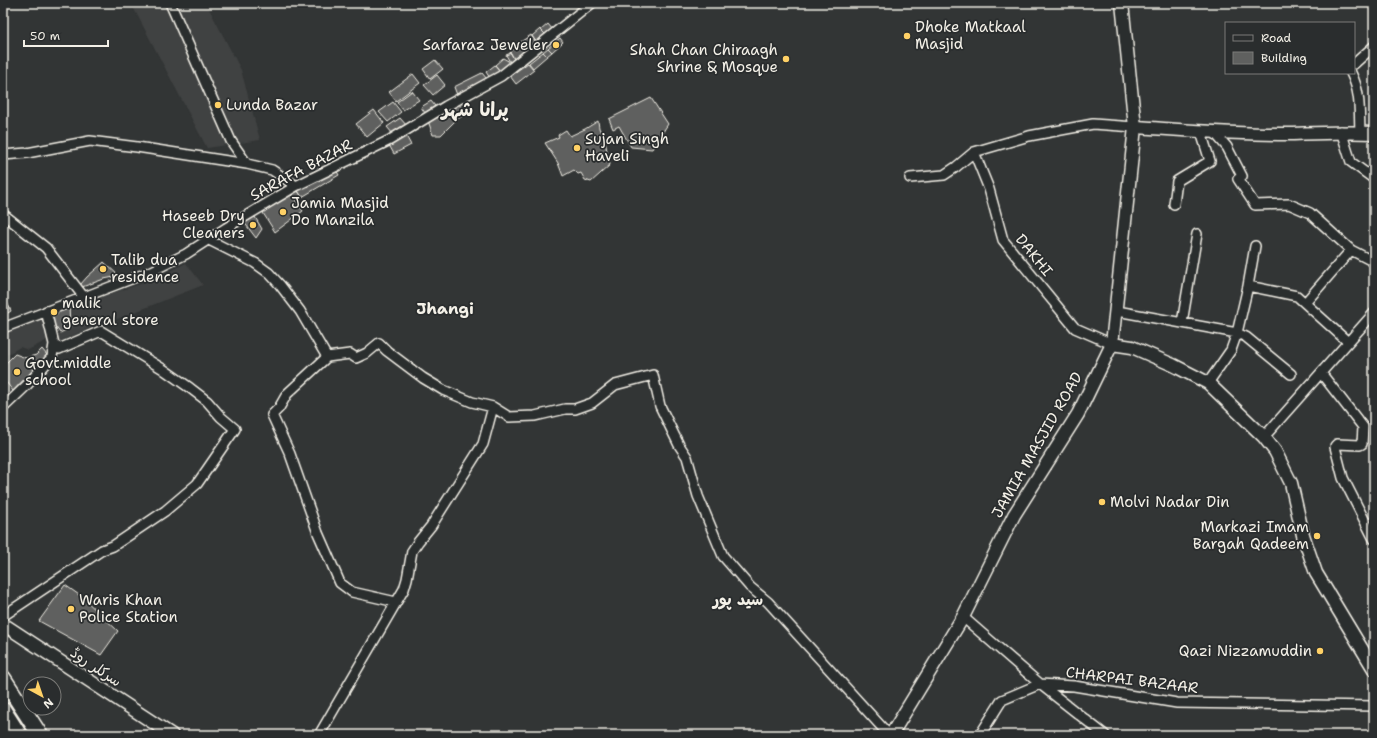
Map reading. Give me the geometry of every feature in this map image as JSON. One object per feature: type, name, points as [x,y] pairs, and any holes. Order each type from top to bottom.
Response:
[{"type":"main road","points":[[3,678],[40,735]]},
{"type":"main road","points":[[3,710],[19,735]]},
{"type":"street","points":[[170,3],[231,141],[247,164]]},
{"type":"street","name":"SARAFA BAZAR","points":[[3,328],[83,296],[152,271],[186,254],[296,186],[390,140],[446,106],[501,76],[592,3]]},
{"type":"street","name":"JAMIA MASJID ROAD","points":[[890,735],[963,617],[1014,515],[1078,414],[1112,344],[1117,312],[1135,127],[1122,3]]},
{"type":"street","points":[[1355,63],[1374,46]]},
{"type":"street","points":[[1352,74],[1359,92],[1360,132]]},
{"type":"street","points":[[910,178],[944,175],[974,152],[1029,136],[1093,124],[1215,133],[1280,134],[1341,131],[1374,133]]},
{"type":"street","points":[[1341,131],[1351,162],[1374,179]]},
{"type":"street","points":[[1174,204],[1178,182],[1210,161],[1201,132]]},
{"type":"street","points":[[1215,133],[1227,147],[1242,176],[1238,179],[1255,206],[1289,204],[1310,213],[1351,250],[1374,262]]},
{"type":"street","points":[[3,155],[26,153],[90,142],[138,147],[247,164],[272,170],[296,186]]},
{"type":"street","name":"DAKHI","points":[[974,152],[989,189],[1003,240],[1074,328],[1112,344]]},
{"type":"street","points":[[3,214],[46,248],[83,296]]},
{"type":"street","points":[[1182,323],[1198,234]]},
{"type":"street","points":[[208,240],[254,263],[269,274],[300,311],[327,357]]},
{"type":"street","points":[[1208,383],[1232,350],[1248,286],[1255,246]]},
{"type":"street","points":[[1305,303],[1351,250]]},
{"type":"street","points":[[1248,286],[1297,296],[1348,342]]},
{"type":"street","points":[[3,408],[52,357],[54,344],[46,311]]},
{"type":"street","points":[[1117,312],[1237,333],[1246,337],[1291,374]]},
{"type":"street","points":[[1264,437],[1374,313]]},
{"type":"street","points":[[3,616],[102,550],[113,546],[165,511],[197,484],[235,429],[221,417],[207,401],[190,388],[163,369],[101,331],[59,349],[54,344]]},
{"type":"street","points":[[396,602],[352,592],[340,583],[318,533],[290,454],[272,415],[287,394],[327,357],[350,354],[356,358],[367,353],[379,343],[387,351],[423,378],[443,390],[472,402],[493,407],[509,417],[535,416],[565,409],[575,409],[592,403],[615,385],[653,375],[660,406],[679,446],[688,457],[698,496],[723,556],[750,587],[768,602],[890,735]]},
{"type":"street","points":[[1112,344],[1132,347],[1173,365],[1208,383],[1264,437],[1275,451],[1291,484],[1302,535],[1316,573],[1374,669]]},
{"type":"street","points":[[1321,373],[1363,427],[1362,444],[1337,444],[1335,446],[1343,478],[1374,539]]},
{"type":"street","points":[[319,735],[396,602],[406,582],[412,551],[431,526],[483,444],[493,407]]},
{"type":"street","points":[[963,617],[1040,684],[1105,735]]},
{"type":"street","name":"سرکلر روڈ","points":[[3,624],[172,735]]},
{"type":"street","name":"CHARPAI BAZAAR","points":[[985,733],[1002,700],[1040,684],[1074,686],[1177,703],[1374,706]]},
{"type":"shaded area","name":"Lunda Bazar","points":[[131,3],[206,3],[241,70],[260,140],[207,148]]},
{"type":"shaded area","points":[[186,263],[203,285],[117,319],[94,326],[54,344],[60,332],[59,310],[153,280]]},
{"type":"shaded area","points":[[44,315],[49,339],[28,350],[20,347],[3,357],[3,334]]},
{"type":"building","points":[[548,24],[553,30],[546,35],[541,30]]},
{"type":"building","points":[[540,29],[546,35],[536,42],[532,36]]},
{"type":"building","points":[[531,35],[537,43],[526,51],[519,43]]},
{"type":"building","name":"Sarfaraz Jeweler","points":[[560,38],[563,42],[552,52],[548,48]]},
{"type":"building","points":[[519,43],[526,51],[514,59],[510,52]]},
{"type":"building","points":[[548,48],[552,52],[547,56],[543,52]]},
{"type":"building","points":[[543,52],[547,56],[533,68],[529,63]]},
{"type":"building","points":[[511,53],[514,59],[510,62],[506,55]]},
{"type":"building","points":[[503,58],[510,62],[500,71],[495,65]]},
{"type":"building","points":[[435,60],[443,69],[430,79],[423,69]]},
{"type":"building","points":[[528,63],[534,70],[516,84],[510,76]]},
{"type":"building","points":[[495,65],[500,71],[490,78],[486,72]]},
{"type":"building","points":[[482,73],[487,79],[457,95],[454,87]]},
{"type":"building","points":[[413,74],[420,83],[396,101],[389,92]]},
{"type":"building","points":[[437,75],[445,85],[433,95],[424,85]]},
{"type":"building","points":[[412,91],[419,100],[403,110],[397,102]]},
{"type":"building","points":[[651,98],[668,124],[652,149],[631,147],[619,126],[613,129],[609,119]]},
{"type":"building","points":[[431,101],[435,106],[425,113],[421,107]]},
{"type":"building","points":[[393,102],[401,112],[388,122],[379,112]]},
{"type":"building","points":[[457,102],[467,113],[456,120],[448,108]]},
{"type":"building","points":[[448,108],[456,120],[441,135],[433,135],[427,118]]},
{"type":"building","points":[[374,110],[384,123],[367,137],[356,124]]},
{"type":"building","points":[[400,118],[407,126],[393,134],[387,127]]},
{"type":"building","name":"Sujan Singh Haveli","points":[[598,121],[599,128],[605,141],[610,165],[591,182],[585,180],[581,173],[578,174],[574,170],[563,176],[558,163],[545,143],[559,137],[558,135],[566,130],[570,136]]},
{"type":"building","points":[[406,136],[411,145],[394,154],[389,145]]},
{"type":"building","points":[[335,168],[339,175],[302,197],[296,188]]},
{"type":"building","points":[[296,188],[302,197],[296,201],[290,192]]},
{"type":"building","name":"Jamia Masjid Do Manzila","points":[[290,192],[303,211],[275,232],[263,213]]},
{"type":"building","name":"Haseeb Dry Cleaners","points":[[255,217],[262,229],[256,238],[243,221]]},
{"type":"building","name":"Talib dua residence","points":[[104,262],[119,276],[104,279],[82,287],[80,285],[87,277]]},
{"type":"building","points":[[6,300],[11,311],[3,316],[3,302]]},
{"type":"building","points":[[69,304],[70,328],[60,333],[51,320],[50,314]]},
{"type":"building","name":"Govt.middle school","points":[[42,349],[47,355],[13,391],[3,378],[3,366],[15,354],[26,358],[36,355]]},
{"type":"building","name":"Waris Khan Police Station","points":[[65,585],[82,597],[118,631],[101,655],[39,621]]},
{"type":"place","name":"Dhoke Matkaal Masjid","points":[[907,36]]},
{"type":"place","name":"Sarfaraz Jeweler","points":[[556,45]]},
{"type":"place","name":"Shah Chan Chiraagh Shrine & Mosque","points":[[786,59]]},
{"type":"place","name":"Lunda Bazar","points":[[218,105]]},
{"type":"place","name":"Sujan Singh Haveli","points":[[577,148]]},
{"type":"place","name":"Jamia Masjid Do Manzila","points":[[283,212]]},
{"type":"place","name":"Haseeb Dry Cleaners","points":[[253,225]]},
{"type":"place","name":"Talib dua residence","points":[[103,269]]},
{"type":"place","name":"malik general store","points":[[54,312]]},
{"type":"place","name":"Govt.middle school","points":[[17,372]]},
{"type":"place","name":"Molvi Nadar Din","points":[[1102,502]]},
{"type":"place","name":"Markazi Imam Bargah Qadeem","points":[[1317,536]]},
{"type":"place","name":"Waris Khan Police Station","points":[[71,609]]},
{"type":"place","name":"Qazi Nizzamuddin","points":[[1320,651]]},
{"type":"district","name":"پرانا شہر","points":[[475,109]]},
{"type":"district","name":"Jhangi","points":[[445,308]]},
{"type":"district","name":"سید پور","points":[[738,599]]}]
